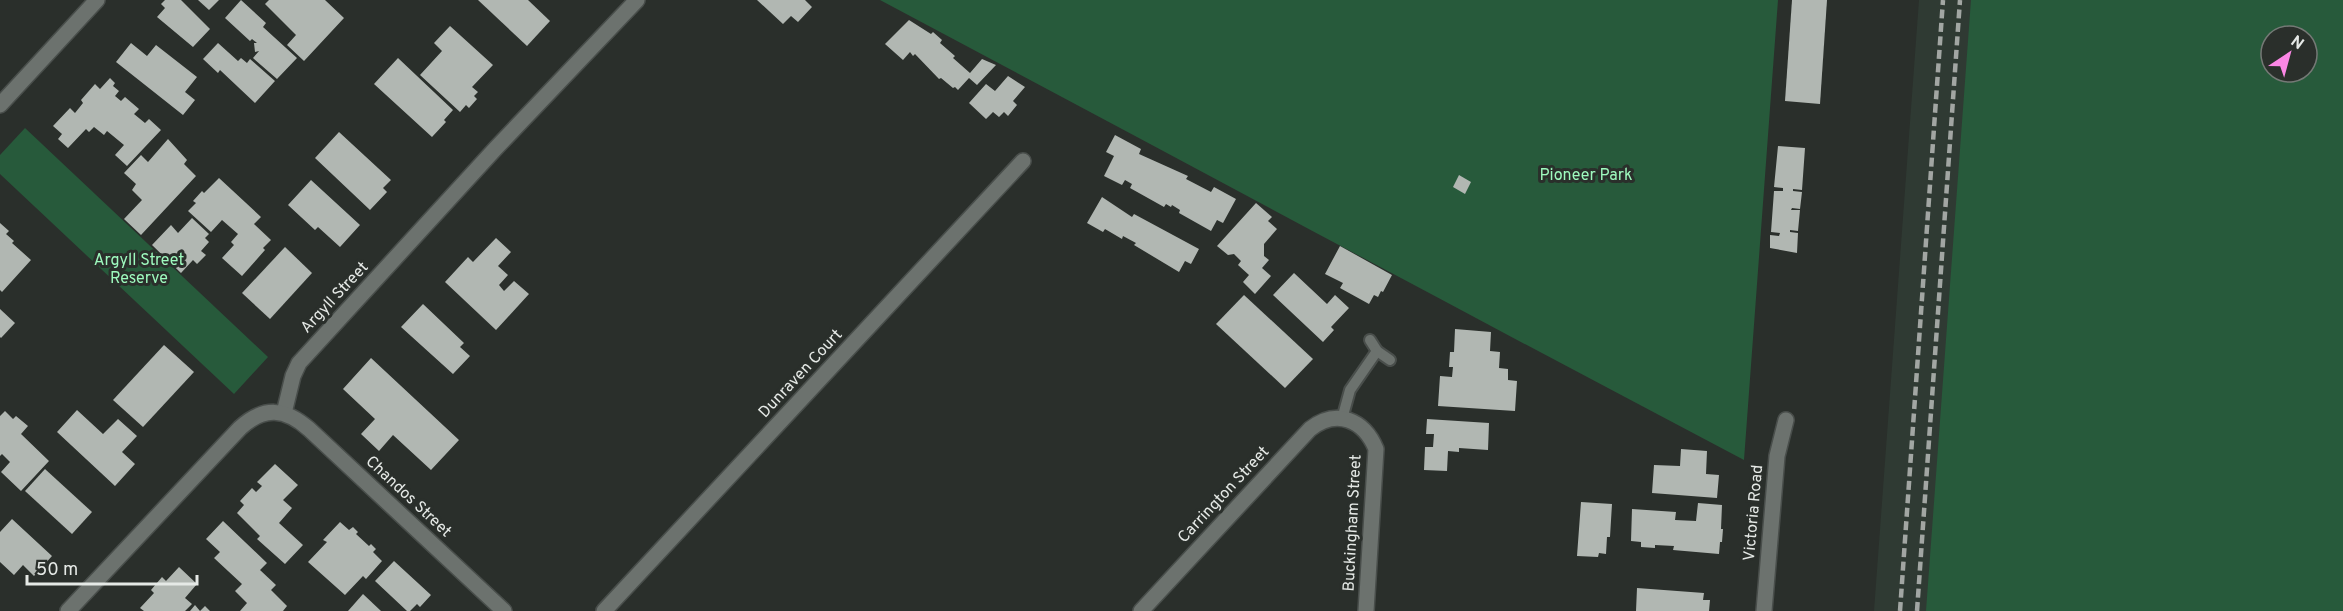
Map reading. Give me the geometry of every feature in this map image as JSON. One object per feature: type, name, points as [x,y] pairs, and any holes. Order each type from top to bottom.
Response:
[{"type":"street","points":[[0,105],[97,0]]},
{"type":"street","name":"Argyll Street","points":[[284,413],[293,376],[299,363],[496,148],[637,0]]},
{"type":"street","name":"Dunraven Court","points":[[604,611],[1023,161]]},
{"type":"street","points":[[68,611],[240,428],[250,419],[263,413],[284,413]]},
{"type":"street","name":"Chandos Street","points":[[284,413],[297,419],[309,429],[504,611]]},
{"type":"street","name":"Carrington Street","points":[[1141,611],[1310,429],[1326,420],[1342,419]]},
{"type":"street","name":"Buckingham Street","points":[[1342,419],[1363,428],[1376,449],[1366,611]]},
{"type":"street","name":"Victoria Road","points":[[1764,611],[1777,456],[1786,420]]},
{"type":"lane","points":[[1370,340],[1377,351],[1390,360]]},
{"type":"lane","points":[[1342,419],[1350,390],[1377,351]]},
{"type":"shaded area","points":[[1919,0],[1973,0],[1928,611],[1874,611]]},
{"type":"green space","name":"Pioneer Park","points":[[880,0],[1778,0],[1744,460],[1528,346]]},
{"type":"green space","points":[[1971,0],[2343,0],[2343,611],[1926,611]]},
{"type":"green space","name":"Argyll Street Reserve","points":[[25,128],[268,357],[234,394],[0,174],[0,155]]},
{"type":"building","points":[[165,0],[181,0],[210,29],[193,47],[157,17],[165,8],[161,4]]},
{"type":"building","points":[[198,0],[219,0],[209,10]]},
{"type":"building","points":[[241,0],[266,23],[263,27],[297,58],[277,79],[253,58],[259,51],[255,52],[254,43],[257,43],[252,39],[250,41],[225,18]]},
{"type":"building","points":[[269,0],[325,0],[344,18],[304,61],[287,45],[296,35],[265,4]]},
{"type":"building","points":[[478,0],[528,0],[550,21],[527,46]]},
{"type":"building","points":[[757,0],[805,0],[812,7],[798,22],[791,16],[783,24]]},
{"type":"building","points":[[1792,0],[1827,0],[1820,104],[1785,101]]},
{"type":"building","points":[[909,20],[931,34],[933,32],[942,40],[940,43],[955,56],[953,58],[970,73],[982,59],[996,65],[977,85],[969,78],[958,90],[953,88],[941,78],[939,79],[915,54],[913,56],[910,52],[903,60],[885,44]]},
{"type":"building","points":[[450,26],[493,65],[472,87],[478,92],[474,96],[477,99],[469,108],[466,105],[460,112],[420,75],[442,51],[434,43]]},
{"type":"building","points":[[131,43],[147,56],[156,45],[197,77],[185,92],[195,100],[183,115],[116,62]]},
{"type":"building","points":[[218,43],[238,61],[241,58],[247,63],[250,59],[275,81],[255,103],[220,70],[218,73],[203,59]]},
{"type":"building","points":[[398,58],[453,110],[444,120],[446,122],[432,137],[374,84]]},
{"type":"building","points":[[1008,76],[1025,87],[1013,101],[1017,105],[1008,116],[1004,112],[999,117],[993,112],[986,119],[969,103],[986,84],[995,91]]},
{"type":"building","points":[[110,78],[115,83],[113,86],[119,91],[115,96],[121,101],[125,97],[139,109],[134,114],[145,123],[149,119],[161,130],[127,166],[115,155],[124,145],[107,131],[104,135],[94,127],[89,132],[86,129],[68,148],[58,139],[62,134],[53,126],[70,108],[75,113],[83,103],[81,100],[95,84],[100,89]]},
{"type":"building","points":[[339,132],[391,180],[383,188],[387,192],[370,210],[315,158]]},
{"type":"building","points":[[1115,135],[1141,149],[1139,154],[1188,176],[1186,179],[1211,192],[1214,187],[1236,199],[1223,223],[1217,220],[1211,231],[1179,213],[1180,210],[1172,205],[1171,207],[1166,204],[1164,207],[1130,188],[1132,184],[1125,180],[1122,185],[1104,176],[1114,156],[1106,152]]},
{"type":"building","points":[[168,139],[187,160],[184,164],[196,176],[141,235],[124,219],[142,200],[132,190],[136,184],[124,173],[141,155],[148,162]]},
{"type":"building","points":[[1778,146],[1805,148],[1802,190],[1793,189],[1793,191],[1802,192],[1800,209],[1792,208],[1791,210],[1800,210],[1798,231],[1790,230],[1790,232],[1798,233],[1797,253],[1770,248],[1770,235],[1779,236],[1780,233],[1771,232],[1774,191],[1783,191],[1783,188],[1774,187]]},
{"type":"building","points":[[1459,175],[1471,182],[1465,194],[1453,187]]},
{"type":"building","points":[[219,178],[261,217],[254,224],[271,240],[242,276],[222,258],[234,245],[231,242],[238,234],[222,220],[211,232],[188,211],[196,203],[193,201],[202,191],[204,193]]},
{"type":"building","points":[[311,180],[360,225],[340,247],[318,227],[315,230],[288,205]]},
{"type":"building","points":[[1102,197],[1132,217],[1134,214],[1199,249],[1191,264],[1185,261],[1179,272],[1123,236],[1122,239],[1105,229],[1103,232],[1087,223]]},
{"type":"building","points":[[1256,203],[1272,217],[1268,221],[1277,229],[1264,244],[1264,256],[1269,260],[1262,268],[1271,276],[1255,294],[1243,282],[1249,275],[1238,265],[1241,261],[1234,254],[1228,255],[1217,246]]},
{"type":"building","points":[[192,218],[209,234],[205,238],[209,242],[201,251],[206,255],[197,264],[193,260],[181,273],[152,245],[171,225],[178,233]]},
{"type":"building","points":[[0,223],[9,231],[6,234],[14,241],[12,243],[31,260],[2,292],[0,290]]},
{"type":"building","points":[[496,238],[511,252],[498,266],[508,275],[499,285],[504,291],[514,281],[529,294],[496,330],[445,282],[468,257],[473,262]]},
{"type":"building","points":[[1340,246],[1392,275],[1383,292],[1381,291],[1378,297],[1374,295],[1369,304],[1340,288],[1343,283],[1325,274]]},
{"type":"building","points":[[285,247],[312,273],[270,319],[242,293]]},
{"type":"building","points":[[1294,273],[1327,304],[1335,295],[1349,308],[1331,327],[1334,330],[1323,342],[1273,295]]},
{"type":"building","points":[[1244,295],[1313,359],[1285,388],[1216,324]]},
{"type":"building","points":[[423,304],[464,343],[460,347],[470,356],[453,374],[401,327]]},
{"type":"building","points":[[0,309],[15,323],[1,338],[0,337]]},
{"type":"building","points":[[1455,329],[1491,332],[1490,351],[1500,352],[1499,368],[1508,369],[1508,380],[1517,381],[1515,411],[1438,406],[1440,376],[1452,377],[1453,367],[1449,367],[1450,352],[1454,352]]},
{"type":"building","points":[[164,345],[194,372],[143,427],[113,400]]},
{"type":"building","points":[[371,358],[459,440],[431,470],[393,435],[379,451],[361,434],[375,419],[343,389]]},
{"type":"building","points":[[77,410],[103,434],[118,419],[137,436],[122,452],[135,464],[115,486],[57,432]]},
{"type":"building","points":[[5,411],[13,419],[16,416],[28,426],[21,434],[49,461],[21,491],[1,472],[10,462],[2,454],[0,456],[0,416]]},
{"type":"building","points":[[1427,419],[1489,423],[1488,450],[1459,448],[1459,452],[1448,451],[1447,471],[1424,470],[1425,447],[1433,447],[1434,434],[1426,434]]},
{"type":"building","points":[[1681,449],[1707,451],[1706,474],[1719,475],[1717,498],[1652,493],[1654,465],[1680,466]]},
{"type":"building","points":[[275,464],[298,485],[283,500],[292,508],[279,523],[303,545],[285,564],[257,539],[260,536],[237,513],[244,505],[240,501],[252,488],[256,492],[262,486],[257,482]]},
{"type":"building","points":[[45,469],[92,512],[72,534],[25,491]]},
{"type":"building","points":[[1581,502],[1612,504],[1610,537],[1607,537],[1606,554],[1599,553],[1598,557],[1577,556]]},
{"type":"building","points":[[1698,503],[1722,505],[1721,529],[1723,529],[1719,554],[1673,550],[1674,546],[1641,547],[1641,542],[1631,541],[1632,509],[1676,512],[1675,520],[1696,521]]},
{"type":"building","points":[[12,519],[52,556],[34,576],[23,565],[14,575],[0,562],[0,532]]},
{"type":"building","points":[[223,521],[267,563],[260,570],[276,585],[271,590],[287,606],[283,611],[240,611],[247,603],[235,591],[242,584],[214,558],[220,552],[206,539]]},
{"type":"building","points":[[340,522],[349,530],[353,527],[358,532],[356,534],[376,549],[373,552],[382,561],[366,579],[363,576],[345,595],[308,562],[327,542],[323,540]]},
{"type":"building","points":[[394,561],[431,595],[420,607],[417,604],[407,611],[375,581]]},
{"type":"building","points":[[179,567],[197,584],[185,598],[192,604],[185,611],[144,611],[140,608],[154,593],[151,590],[162,577],[166,581]]},
{"type":"building","points":[[1637,588],[1704,593],[1703,600],[1710,600],[1709,611],[1636,611]]},
{"type":"building","points":[[363,594],[381,611],[348,611]]},
{"type":"building","points":[[195,605],[200,611],[190,611]]},
{"type":"building","points":[[205,606],[210,611],[200,611]]},
{"type":"railway","points":[[1900,611],[1943,0]]},
{"type":"railway","points":[[1917,611],[1960,0]]}]
